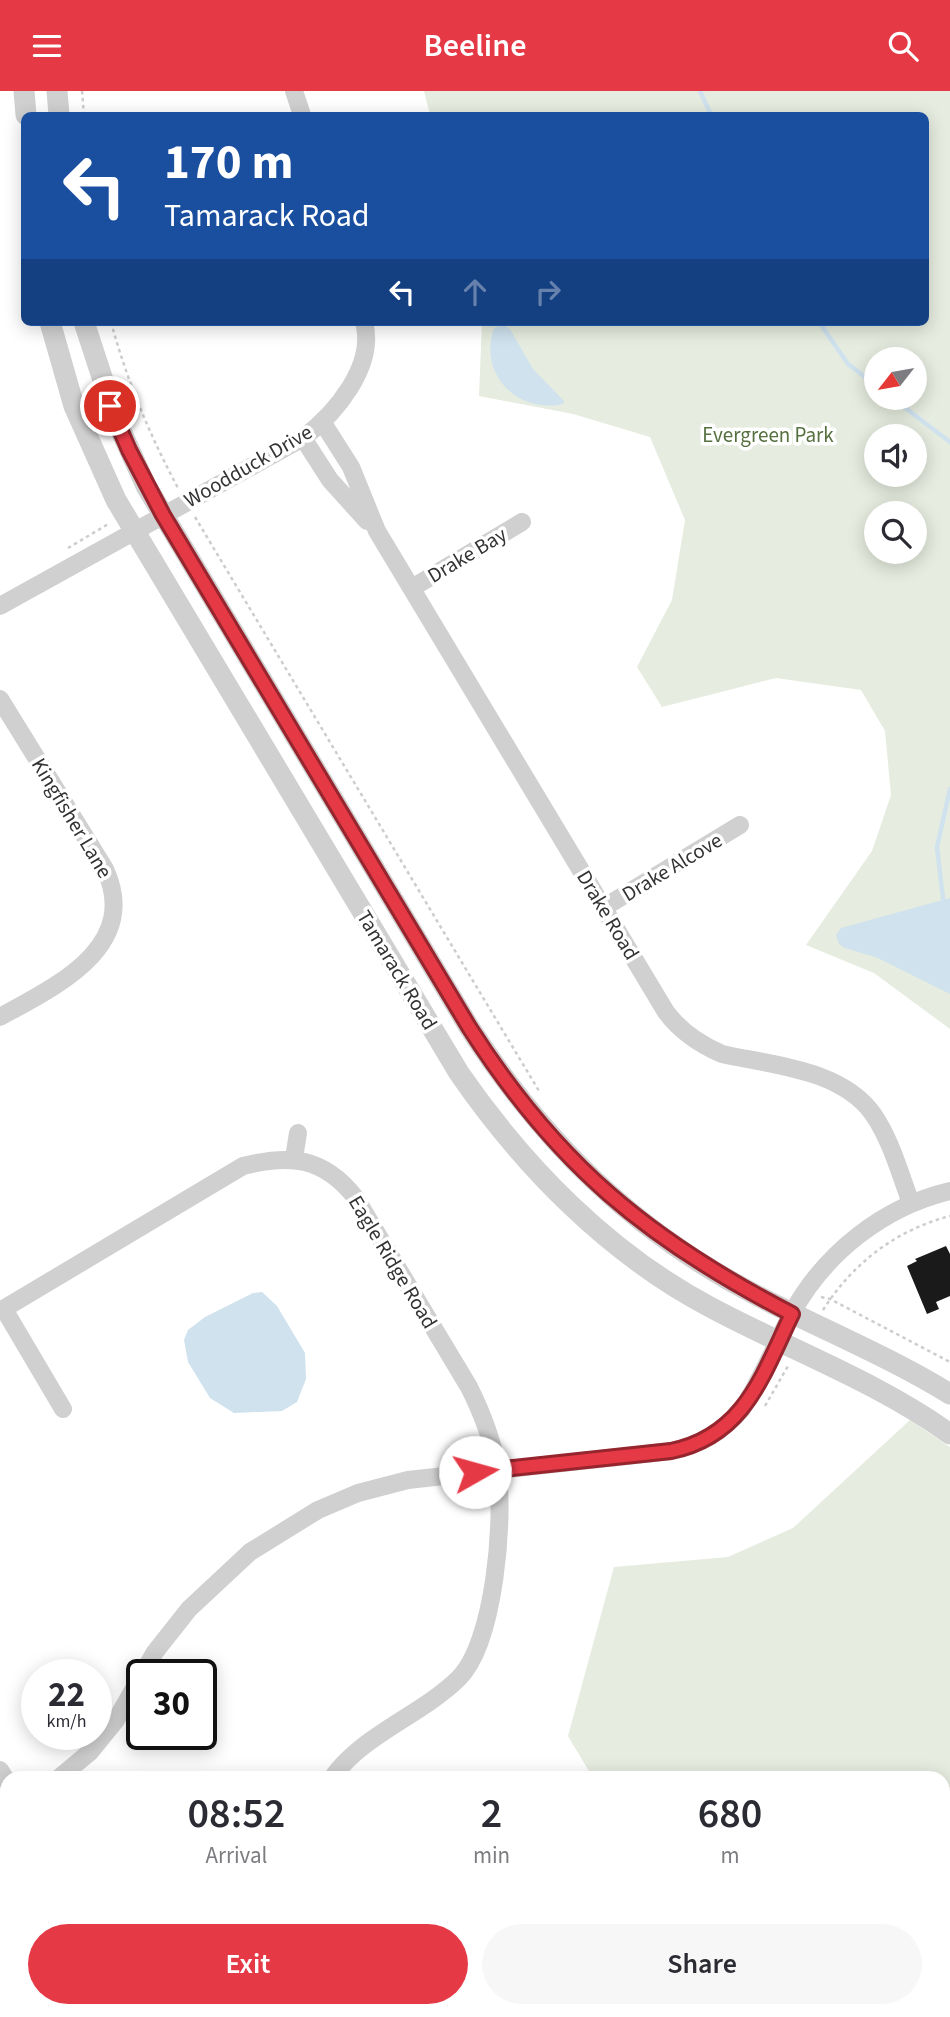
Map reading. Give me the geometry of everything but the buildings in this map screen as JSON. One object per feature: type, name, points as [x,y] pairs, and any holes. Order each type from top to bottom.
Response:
[{"type":"street","points":[[24,91],[26,112]]},
{"type":"street","points":[[57,91],[59,112]]},
{"type":"street","points":[[295,91],[301,112]]},
{"type":"street","name":"Tamarack Road","points":[[51,326],[63,373],[85,435],[133,531],[453,1064],[497,1125],[550,1184],[617,1245],[684,1292],[778,1342],[867,1384],[950,1434]]},
{"type":"street","name":"Tamarack Road","points":[[85,326],[116,420],[163,515],[469,1027],[522,1103],[572,1161],[629,1213],[688,1256],[792,1314],[871,1350],[950,1394]]},
{"type":"street","name":"Woodduck Drive","points":[[0,606],[303,438],[323,423],[336,409],[358,375],[367,334],[365,326]]},
{"type":"street","name":"Drake Road","points":[[323,423],[351,467],[377,531],[666,1012],[690,1037],[722,1054],[830,1080],[861,1100],[883,1130],[911,1203]]},
{"type":"street","name":"Drake Road","points":[[303,438],[330,480],[377,531]]},
{"type":"street","name":"Drake Bay","points":[[412,588],[522,521]]},
{"type":"street","name":"Kingfisher Lane","points":[[0,699],[105,869],[113,886],[114,902],[112,923],[96,954],[58,982],[0,1017]]},
{"type":"street","name":"Drake Alcove","points":[[603,908],[740,825]]},
{"type":"street","points":[[294,1158],[298,1133]]},
{"type":"street","name":"Eagle Ridge Road","points":[[2,1310],[243,1165],[275,1158],[294,1158],[319,1166],[342,1181],[355,1197],[485,1418],[498,1469],[500,1503],[498,1547],[484,1631],[474,1657],[460,1678],[352,1756],[338,1771]]},
{"type":"street","points":[[67,1771],[90,1752],[116,1720],[155,1652],[188,1609],[250,1552],[318,1510],[358,1493],[408,1480],[671,1451],[702,1442],[728,1425],[742,1409],[804,1293],[831,1260],[857,1235],[881,1219],[911,1203],[950,1191]]},
{"type":"street","points":[[2,1310],[62,1409]]},
{"type":"path","points":[[82,91],[84,112]]},
{"type":"path","points":[[112,326],[145,422],[186,502],[544,1099]]},
{"type":"path","points":[[830,1299],[856,1268],[894,1238],[950,1216]]},
{"type":"path","points":[[804,1293],[830,1299],[950,1362]]},
{"type":"green space","name":"Evergreen Park","points":[[424,91],[950,91],[950,1029],[874,973],[806,945],[872,851],[891,795],[885,731],[861,690],[776,678],[662,707],[637,667],[672,600],[685,520],[650,437],[573,414],[479,396],[482,326],[929,326],[929,112],[429,112]]},
{"type":"green space","points":[[910,1420],[950,1447],[950,1771],[589,1771],[568,1736],[614,1567],[728,1557],[793,1528]]},
{"type":"water","points":[[505,326],[510,329],[533,369],[564,401],[563,404],[530,403],[505,387],[491,360],[490,345],[494,328]]},
{"type":"water","points":[[950,898],[950,994],[878,958],[839,944],[836,935],[841,928]]},
{"type":"water","points":[[262,1292],[277,1306],[305,1353],[306,1379],[297,1402],[282,1411],[234,1413],[210,1398],[188,1362],[184,1340],[188,1330],[205,1317],[253,1293]]},
{"type":"waterway","points":[[700,91],[710,112]]},
{"type":"waterway","points":[[822,326],[848,364],[864,376]]},
{"type":"waterway","points":[[908,410],[950,442]]},
{"type":"waterway","points":[[943,899],[937,847],[950,789]]},
{"type":"route","points":[[110,406],[146,486],[469,1027],[501,1076],[545,1132],[572,1161],[629,1213],[688,1256],[792,1314],[755,1390],[742,1409],[728,1425],[702,1442],[671,1451],[475,1472]]}]
